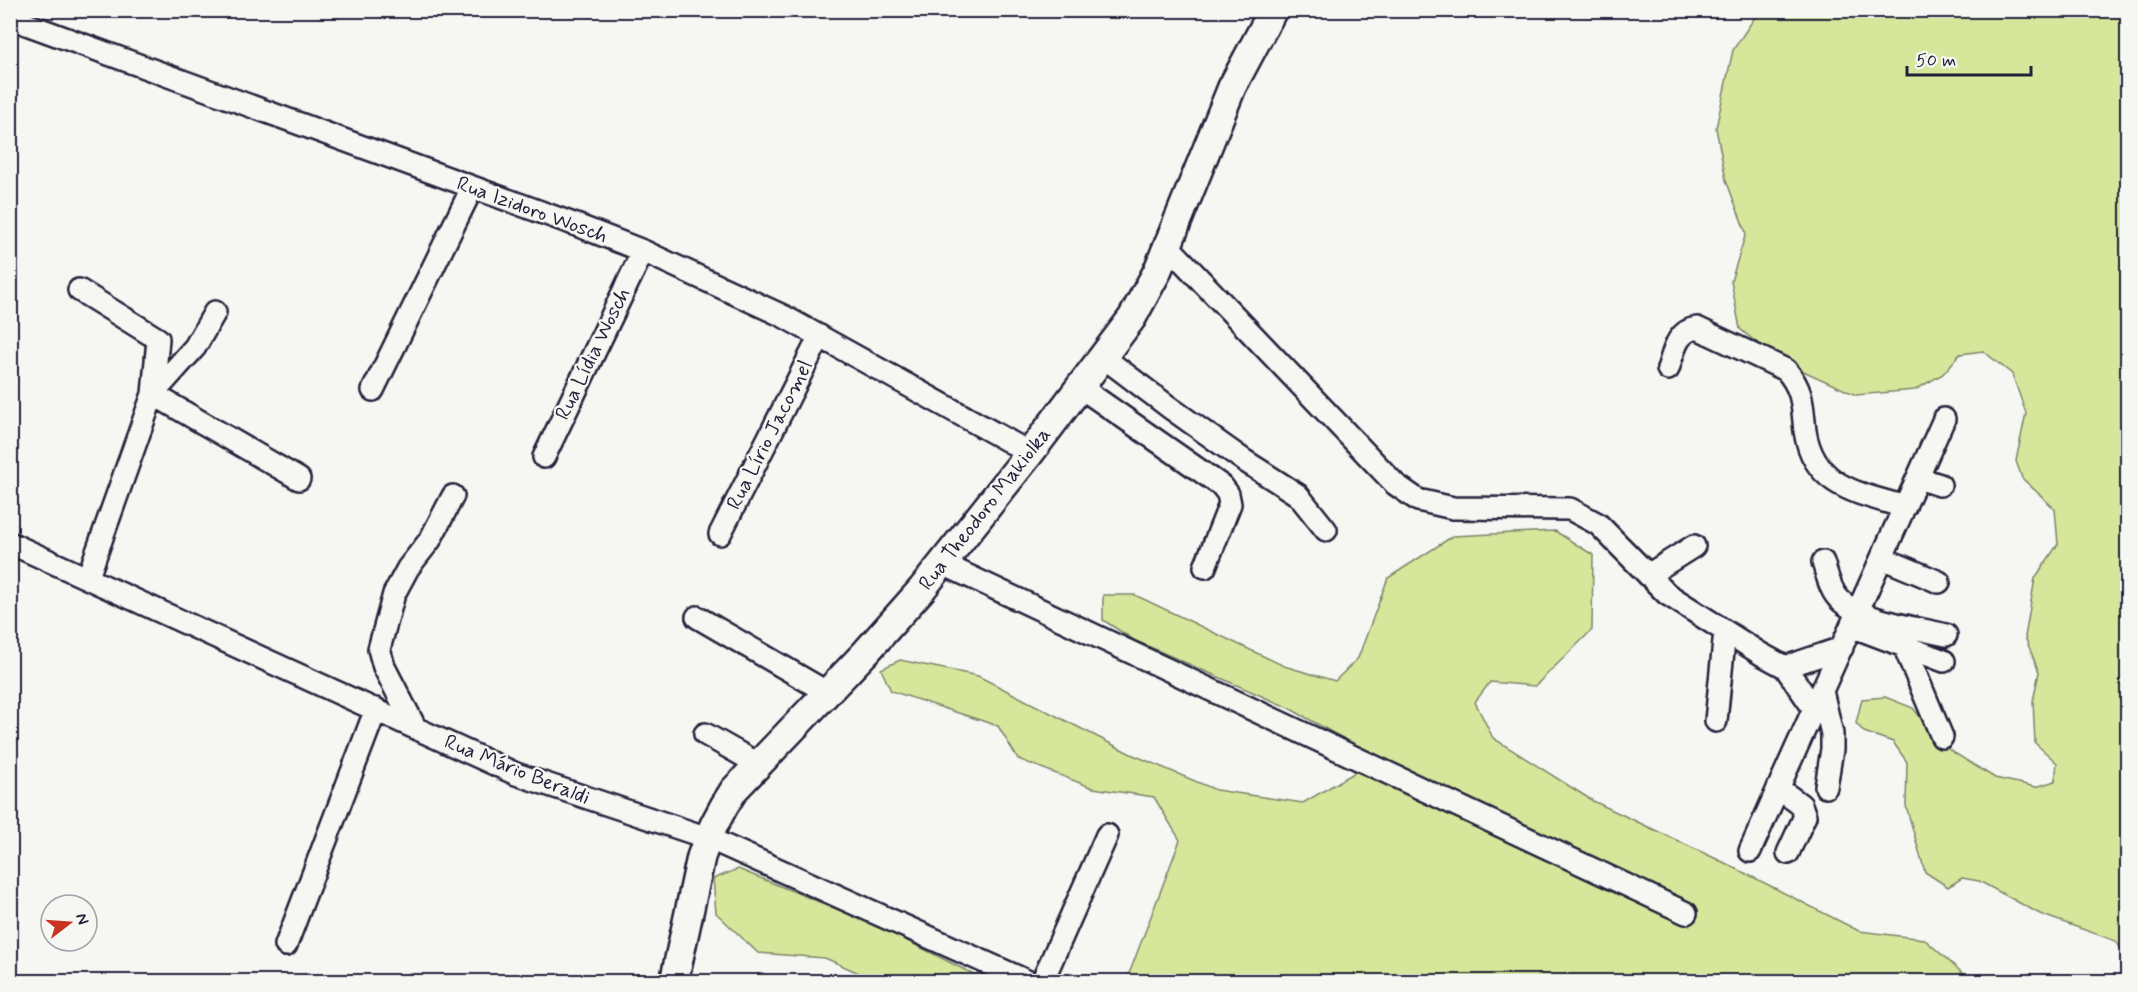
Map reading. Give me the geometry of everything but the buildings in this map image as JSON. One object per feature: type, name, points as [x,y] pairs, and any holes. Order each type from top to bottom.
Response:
[{"type":"main road","name":"Rua Theodoro Makiolka","points":[[674,981],[693,890],[708,838],[724,805],[734,790],[828,693],[900,615],[943,564],[1132,318],[1168,246],[1232,87],[1273,10]]},
{"type":"street","name":"Rua Izidoro Wosch","points":[[15,16],[643,251],[738,294],[820,336],[1030,453]]},
{"type":"street","points":[[374,390],[472,188]]},
{"type":"street","points":[[1168,246],[1395,484],[1410,495],[1418,500],[1453,508],[1570,509],[1598,524],[1667,594],[1785,667],[1818,700],[1832,734],[1826,787]]},
{"type":"street","name":"Rua Lídia Wosch","points":[[544,457],[643,251]]},
{"type":"street","points":[[79,290],[158,339],[153,394],[88,577]]},
{"type":"street","points":[[153,394],[195,347],[215,312]]},
{"type":"street","points":[[1668,369],[1679,338],[1690,329],[1697,328],[1786,370],[1800,393],[1808,442],[1825,475],[1846,489],[1905,507]]},
{"type":"street","name":"Rua Lírio Jacomel","points":[[720,534],[820,336]]},
{"type":"street","points":[[1103,357],[1235,455],[1298,495],[1326,530]]},
{"type":"street","points":[[1080,387],[1222,486],[1228,494],[1230,504],[1205,567]]},
{"type":"street","points":[[153,394],[299,479]]},
{"type":"street","points":[[1750,851],[1944,418]]},
{"type":"street","points":[[1917,478],[1940,485]]},
{"type":"street","points":[[415,727],[384,667],[379,649],[394,594],[408,568],[430,540],[453,496]]},
{"type":"street","name":"Rua Mário Beraldi","points":[[10,543],[516,774],[708,838],[1029,981]]},
{"type":"street","points":[[1648,575],[1694,546]]},
{"type":"street","points":[[1882,558],[1938,582]]},
{"type":"street","points":[[1823,562],[1835,594],[1854,619],[1904,646],[1944,661]]},
{"type":"street","points":[[943,564],[1686,913]]},
{"type":"street","points":[[697,617],[828,693]]},
{"type":"street","points":[[1854,619],[1946,635]]},
{"type":"street","points":[[1716,721],[1725,631]]},
{"type":"street","points":[[1904,646],[1942,737]]},
{"type":"street","points":[[1785,667],[1842,648]]},
{"type":"street","points":[[286,945],[376,709]]},
{"type":"street","points":[[705,734],[758,764]]},
{"type":"street","points":[[1779,788],[1801,805],[1805,816],[1788,853]]},
{"type":"street","points":[[1042,981],[1107,835]]},
{"type":"green space","points":[[1759,11],[2127,11],[2127,958],[2116,941],[2040,914],[1979,881],[1962,878],[1948,887],[1925,872],[1906,806],[1907,762],[1893,742],[1864,732],[1856,723],[1862,699],[1885,697],[1913,708],[1943,746],[1995,778],[2036,787],[2055,781],[2057,763],[2035,743],[2033,701],[2039,672],[2025,637],[2035,578],[2058,544],[2055,509],[2022,478],[2016,461],[2026,413],[2012,374],[1983,351],[1960,354],[1943,374],[1915,390],[1856,395],[1777,359],[1740,329],[1731,281],[1746,233],[1726,180],[1716,128],[1733,50]]},
{"type":"green space","points":[[1555,531],[1593,555],[1592,630],[1535,686],[1490,682],[1475,702],[1493,738],[1593,801],[1725,863],[1859,931],[1924,939],[1967,977],[1980,981],[1130,981],[1129,974],[1180,840],[1154,797],[1093,788],[1018,759],[998,726],[891,691],[881,669],[900,660],[978,676],[1131,754],[1216,790],[1303,803],[1354,773],[1353,744],[1289,708],[1134,640],[1103,620],[1103,595],[1135,595],[1284,666],[1335,681],[1358,658],[1388,578],[1453,536]]},
{"type":"green space","points":[[738,869],[876,925],[987,981],[877,981],[825,958],[758,953],[716,913],[713,879]]}]
